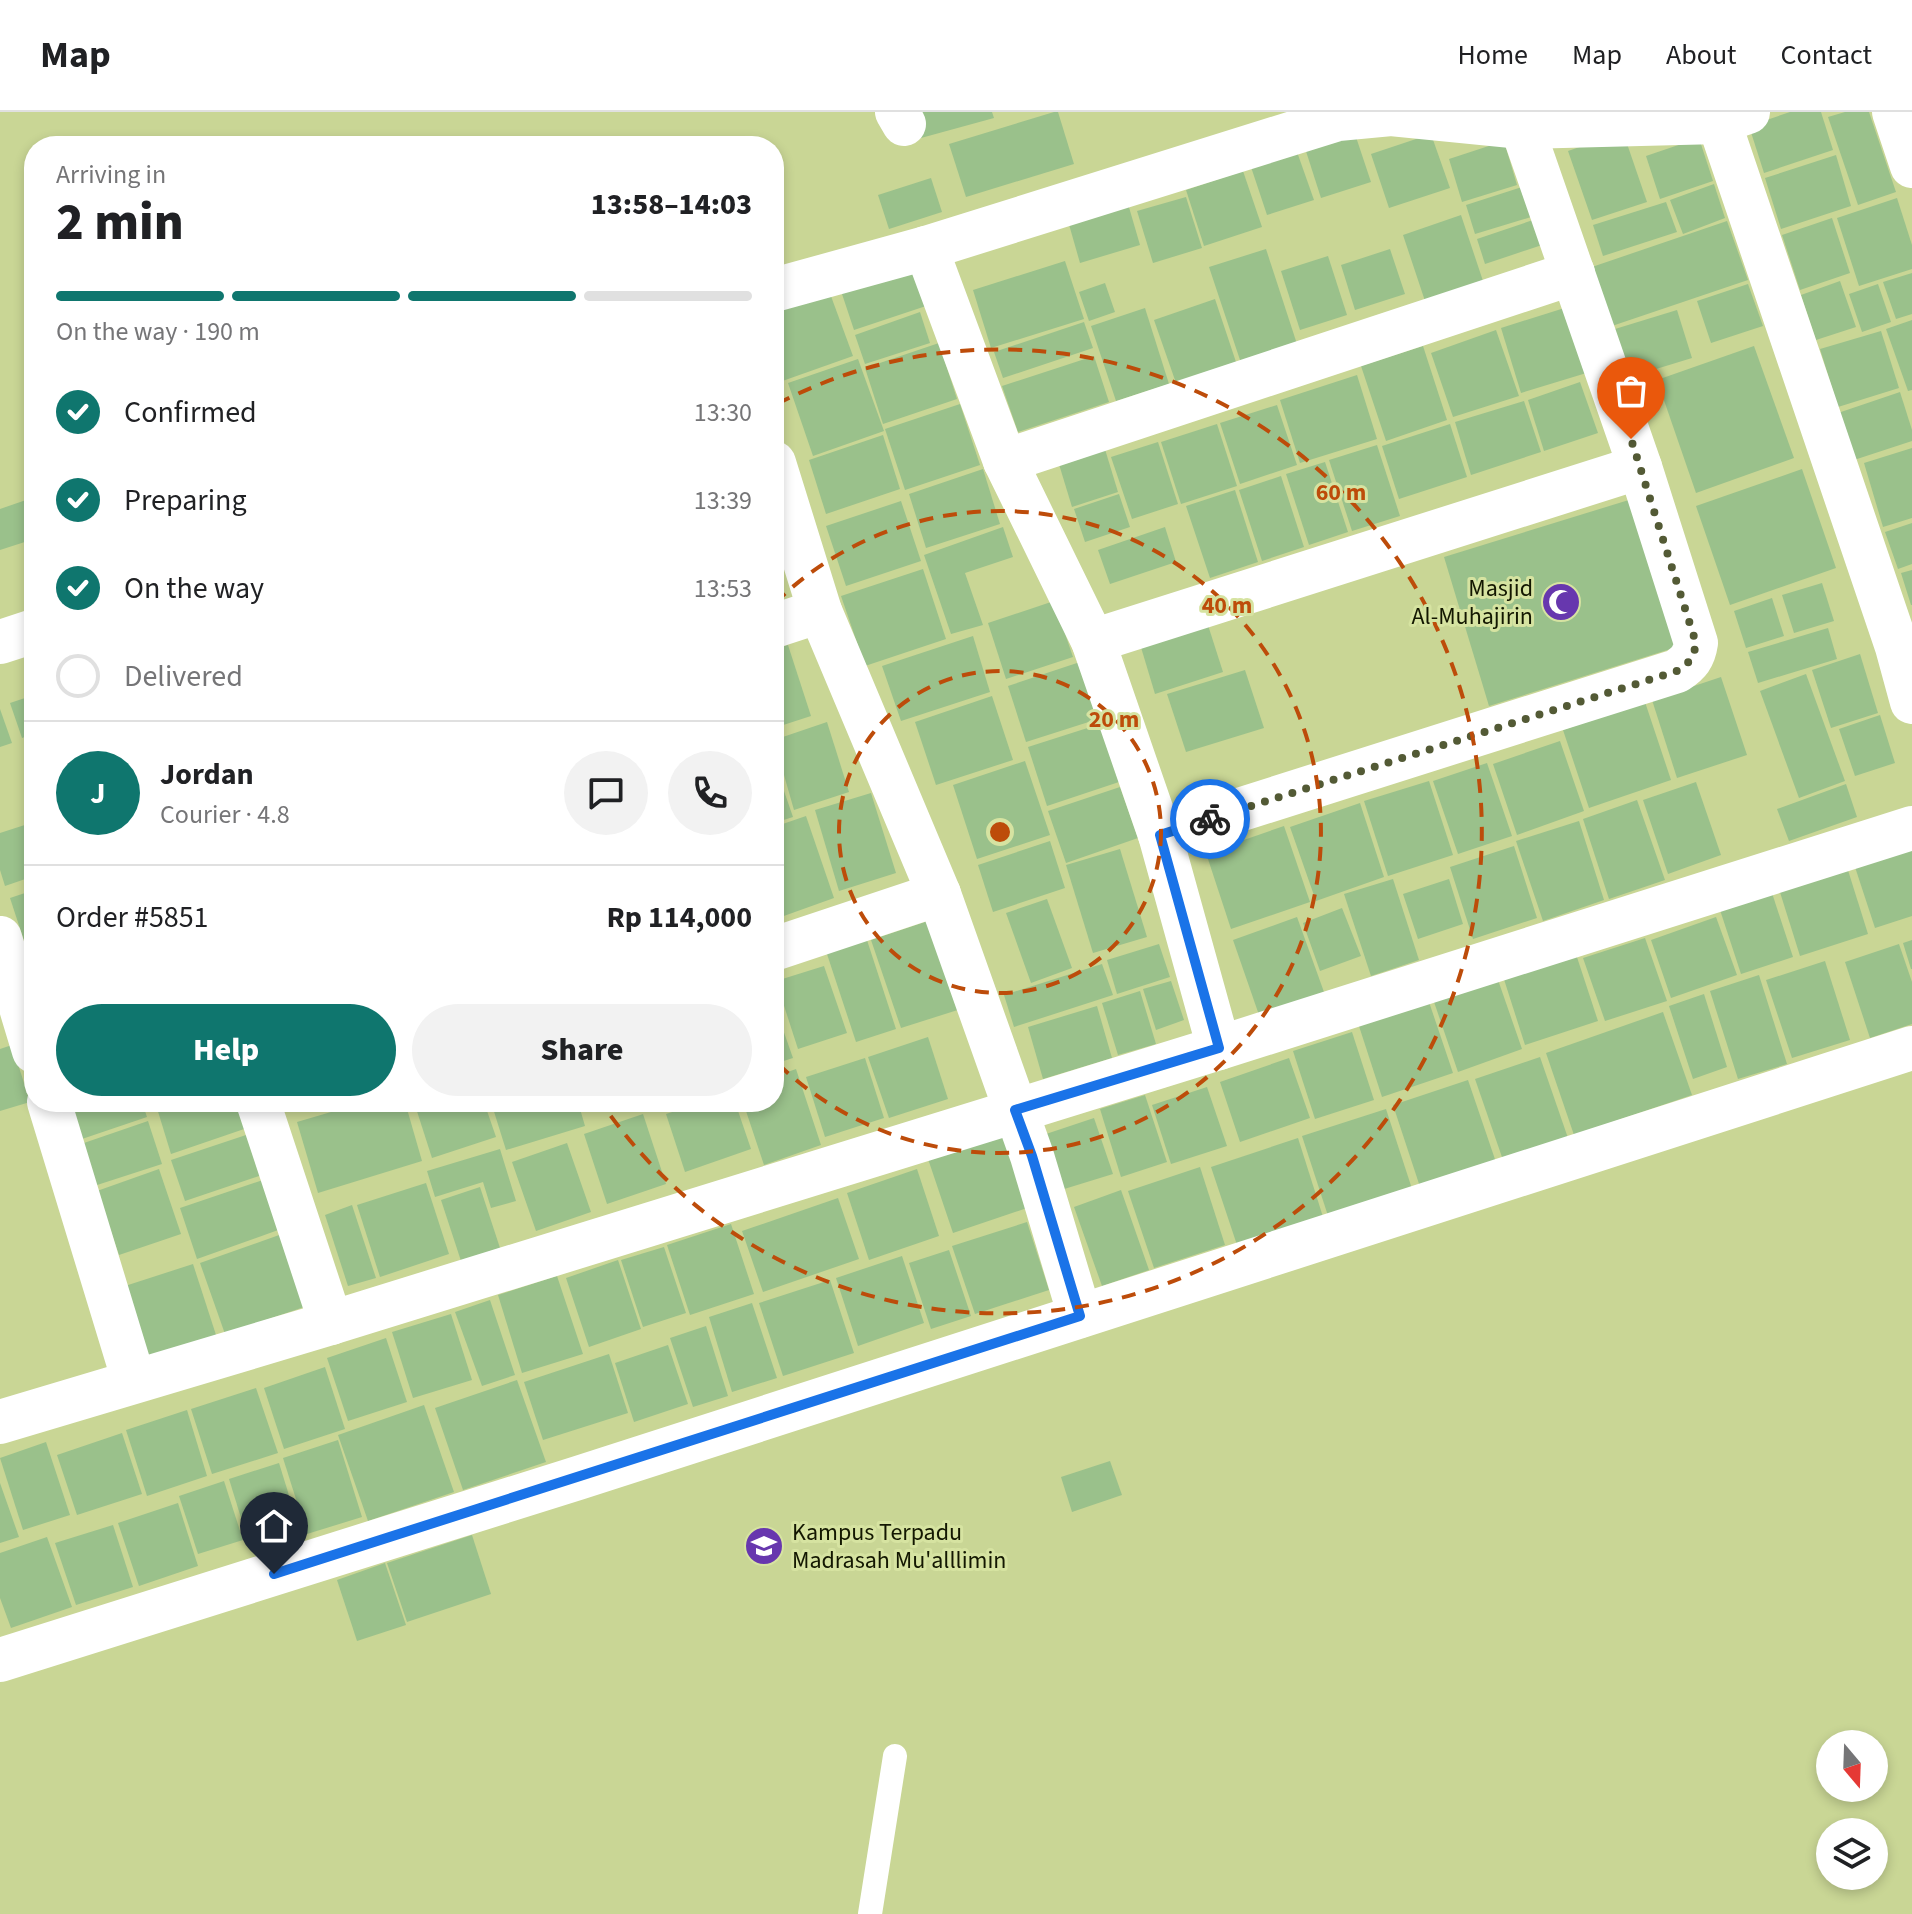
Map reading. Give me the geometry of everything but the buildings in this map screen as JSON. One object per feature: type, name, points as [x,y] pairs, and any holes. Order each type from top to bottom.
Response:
[{"type":"street","points":[[1894,112],[1912,166]]},
{"type":"street","points":[[784,287],[926,248],[1358,114],[1391,114],[1522,127],[1734,117],[1904,644],[1912,702]]},
{"type":"street","points":[[1160,835],[1677,671],[1687,665],[1694,655],[1696,643],[1640,467],[1522,127]]},
{"type":"street","points":[[926,248],[1005,461],[1093,641],[1160,835],[1219,1048]]},
{"type":"street","points":[[1005,461],[1573,273]]},
{"type":"street","points":[[1093,641],[1640,467]]},
{"type":"street","points":[[784,495],[820,611],[939,894],[1032,1156],[1080,1316]]},
{"type":"street","points":[[784,623],[820,611]]},
{"type":"street","points":[[0,642],[24,634]]},
{"type":"street","points":[[0,1422],[331,1323],[1219,1048],[1912,828]]},
{"type":"street","points":[[784,946],[939,894]]},
{"type":"street","points":[[0,938],[24,1018]]},
{"type":"street","points":[[0,1660],[1912,1048]]},
{"type":"street","points":[[52,1112],[134,1381]]},
{"type":"street","points":[[271,1112],[331,1323]]},
{"type":"lane","points":[[870,1914],[895,1756]]},
{"type":"way so far","points":[[1210,819],[1677,671],[1687,665],[1694,655],[1696,643],[1631,439]]},
{"type":"place","name":"Masjid Al-Muhajirin","points":[[1561,602]]},
{"type":"place","name":"Kampus Terpadu Madrasah Mu'alllimin","points":[[764,1546]]},
{"type":"route","points":[[274,1574],[1080,1316],[1015,1110],[1219,1048],[1160,835],[1210,819]]}]
